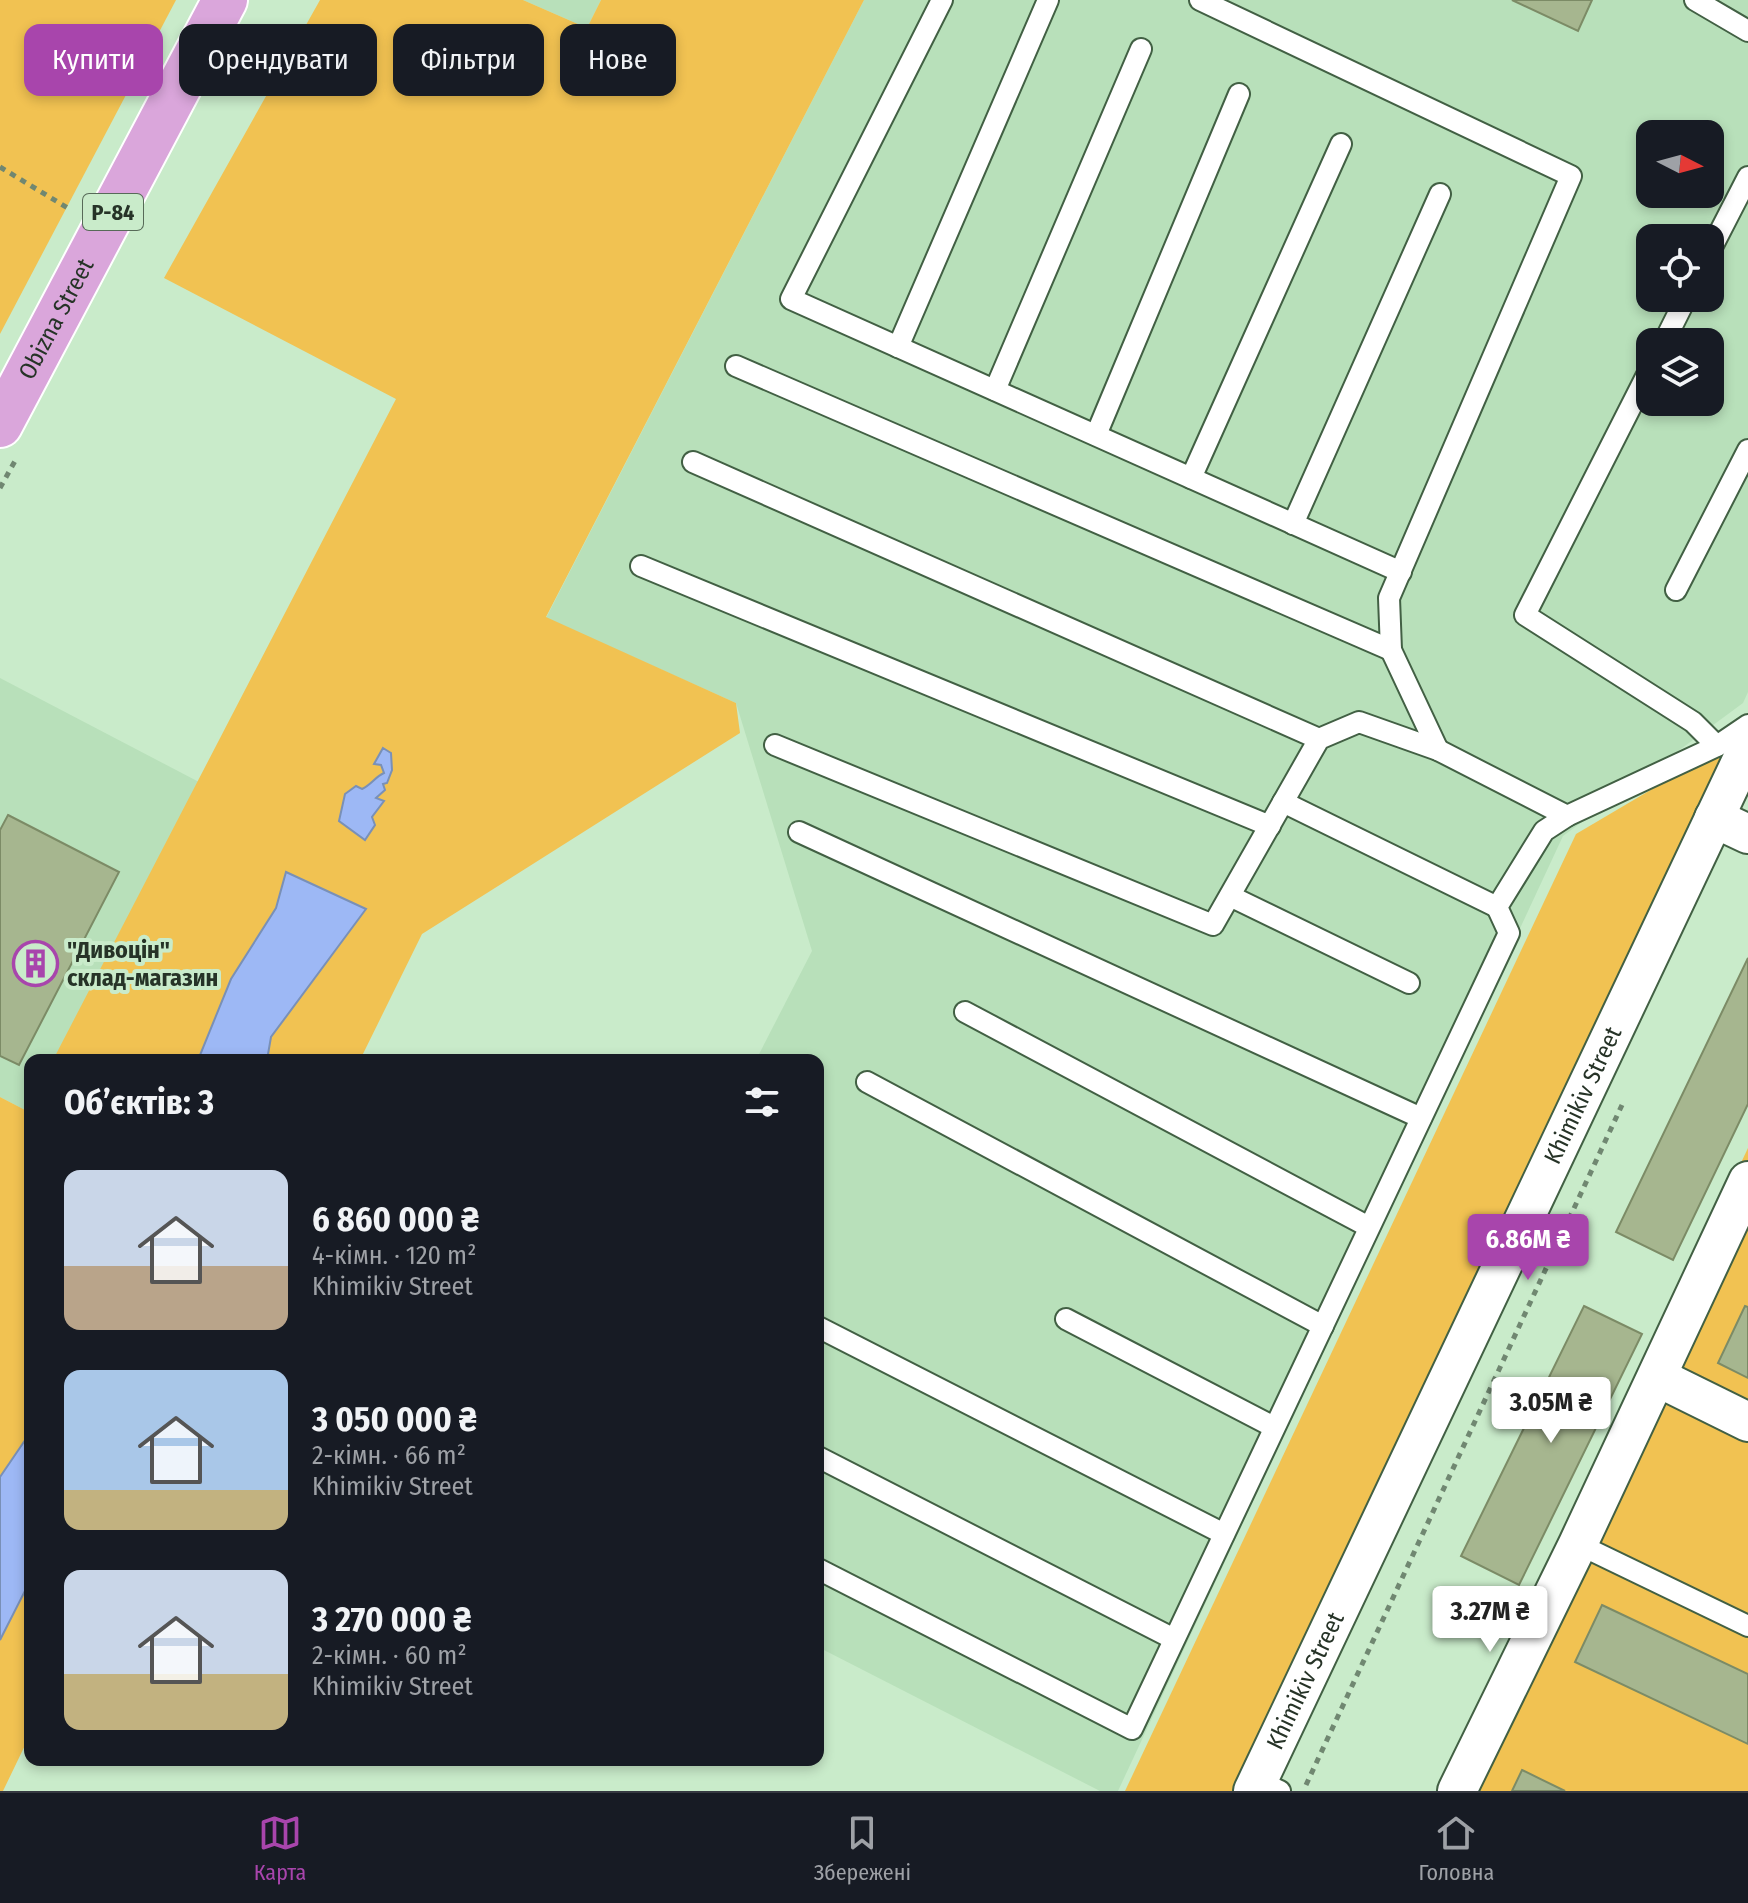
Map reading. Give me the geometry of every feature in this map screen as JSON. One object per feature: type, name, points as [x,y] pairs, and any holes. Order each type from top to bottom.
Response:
[{"type":"main road","name":"Obizna Street","points":[[0,425],[225,0]]},
{"type":"street","name":"Khimikiv Street","points":[[1263,1788],[1714,818],[1732,746]]},
{"type":"street","points":[[1714,818],[1748,834]]},
{"type":"street","points":[[1457,1791],[1578,1544],[1748,1181]]},
{"type":"street","points":[[1657,1377],[1748,1422]]},
{"type":"lane","points":[[942,0],[791,299],[1401,572]]},
{"type":"lane","points":[[898,347],[1048,0]]},
{"type":"lane","points":[[1200,0],[1571,176],[1389,598],[1391,650],[1438,750]]},
{"type":"lane","points":[[1695,0],[1748,31]]},
{"type":"lane","points":[[995,390],[1141,49]]},
{"type":"lane","points":[[1096,435],[1239,94]]},
{"type":"lane","points":[[1191,478],[1341,144]]},
{"type":"lane","points":[[1724,224],[1748,177]]},
{"type":"lane","points":[[1293,524],[1440,194]]},
{"type":"lane","points":[[736,366],[1391,650]]},
{"type":"lane","points":[[1636,397],[1525,615],[1732,746]]},
{"type":"lane","points":[[1676,590],[1748,450]]},
{"type":"lane","points":[[693,462],[1319,739]]},
{"type":"lane","points":[[641,566],[1270,826]]},
{"type":"lane","points":[[775,745],[1213,925],[1319,739],[1359,722],[1438,750],[1567,816]]},
{"type":"lane","points":[[1497,907],[1544,831],[1567,816],[1732,746],[1748,725]]},
{"type":"lane","points":[[824,1572],[1132,1729],[1509,933],[1497,907],[1283,802]]},
{"type":"lane","points":[[799,832],[1421,1118]]},
{"type":"lane","points":[[1230,896],[1409,983]]},
{"type":"lane","points":[[965,1012],[1369,1227]]},
{"type":"lane","points":[[867,1082],[1323,1326]]},
{"type":"lane","points":[[1066,1319],[1274,1427]]},
{"type":"lane","points":[[824,1330],[1224,1534]]},
{"type":"lane","points":[[824,1460],[1174,1639]]},
{"type":"lane","points":[[1578,1544],[1748,1626]]},
{"type":"path","points":[[0,167],[103,230]]},
{"type":"shaded area","points":[[0,0],[176,0],[163,25],[24,24],[24,96],[125,96],[0,334]]},
{"type":"shaded area","points":[[320,0],[523,0],[578,24],[560,24],[560,96],[676,96],[676,24],[589,24],[601,0],[864,0],[546,617],[736,703],[740,733],[422,934],[363,1054],[56,1054],[396,399],[164,278],[266,96],[377,96],[377,24],[307,24]]},
{"type":"shaded area","points":[[523,0],[601,0],[589,24],[578,24]]},
{"type":"shaded area","points":[[864,0],[1748,0],[1748,692],[1743,703],[1563,836],[1118,1791],[1100,1791],[824,1650],[824,1054],[759,1054],[812,951],[736,703],[546,618]]},
{"type":"shaded area","points":[[0,678],[199,782],[57,1054],[24,1054],[24,1109],[0,1097]]},
{"type":"shaded area","points":[[1710,755],[1725,756],[1238,1791],[1125,1791],[1576,834]]},
{"type":"shaded area","points":[[0,1097],[24,1109],[24,1747],[3,1791],[0,1791]]},
{"type":"shaded area","points":[[1748,1148],[1748,1791],[1444,1791]]},
{"type":"water","points":[[383,748],[391,753],[392,770],[387,783],[383,784],[385,790],[376,798],[384,801],[372,817],[375,825],[365,840],[339,821],[345,794],[356,786],[362,789],[384,773],[381,765],[374,764]]},
{"type":"water","points":[[286,872],[366,909],[271,1037],[268,1054],[200,1054],[231,979],[276,908]]},
{"type":"water","points":[[24,1442],[24,1593],[0,1640],[0,1477]]},
{"type":"building","points":[[1512,0],[1592,0],[1578,31]]},
{"type":"building","name":"\"Дивоцін\" склад-магазин","points":[[8,815],[119,872],[19,1065],[0,1056],[0,830]]},
{"type":"building","points":[[1748,958],[1748,1104],[1673,1260],[1616,1232]]},
{"type":"building","points":[[1584,1306],[1642,1334],[1519,1585],[1461,1556]]},
{"type":"building","points":[[1745,1306],[1748,1307],[1748,1378],[1718,1363]]},
{"type":"building","points":[[1602,1605],[1748,1674],[1748,1744],[1575,1662]]},
{"type":"building","points":[[1522,1770],[1565,1791],[1512,1791]]},
{"type":"place","name":"\"Дивоцін\" склад-магазин","points":[[36,964]]}]
